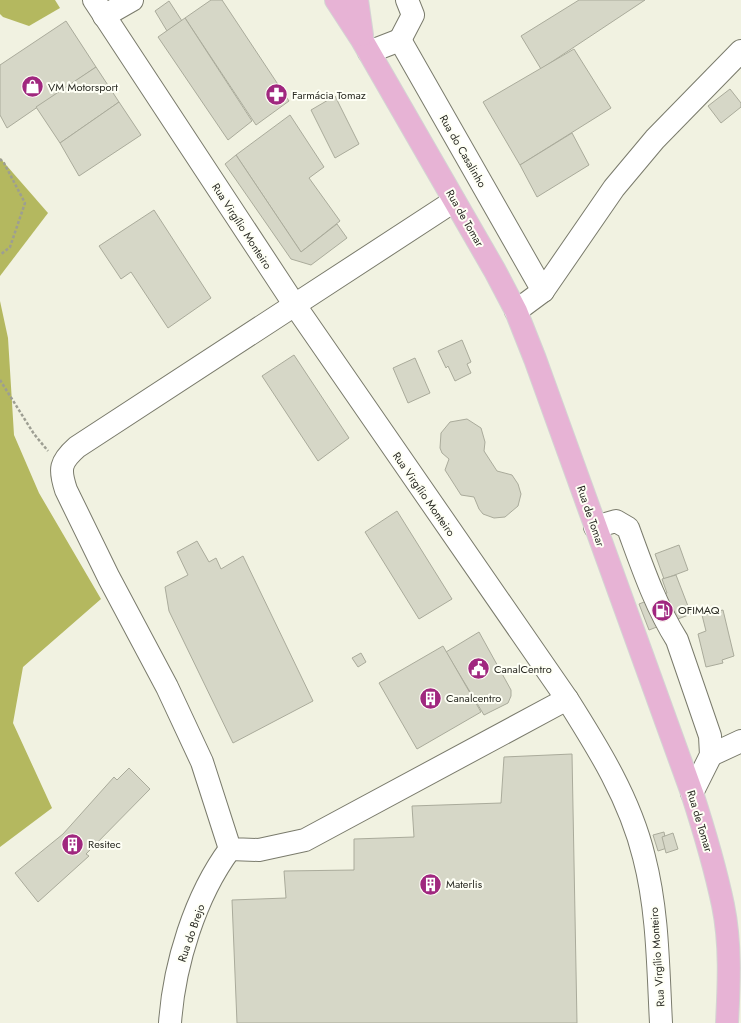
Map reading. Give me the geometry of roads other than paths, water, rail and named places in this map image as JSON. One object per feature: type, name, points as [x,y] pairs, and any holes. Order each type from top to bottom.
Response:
[{"type":"main road","name":"Rua de Tomar","points":[[336,0],[366,46],[516,312],[535,359],[692,793],[706,837],[723,906],[729,974],[727,1023]]},
{"type":"main road","name":"Rua de Tomar","points":[[357,0],[366,46]]},
{"type":"street","points":[[99,8],[132,0]]},
{"type":"street","points":[[366,46],[400,40],[413,15],[407,0]]},
{"type":"street","name":"Rua Virgílio Monteiro","points":[[99,8],[294,304],[567,699],[597,746],[628,808],[644,856],[656,925],[661,1023]]},
{"type":"street","name":"Rua do Casalinho","points":[[400,40],[543,291]]},
{"type":"street","points":[[516,312],[543,291],[614,188],[656,139],[741,50]]},
{"type":"street","points":[[454,201],[421,224],[294,304],[77,447],[67,456],[62,466],[62,477],[66,490],[109,578],[167,687],[202,762],[230,849],[259,850],[305,840],[567,699]]},
{"type":"street","points":[[595,527],[616,521],[628,528],[668,628],[677,640],[710,736],[711,755],[692,793]]},
{"type":"street","points":[[711,755],[741,741]]},
{"type":"street","name":"Rua do Brejo","points":[[170,1023],[178,969],[192,924],[209,882],[230,849]]},
{"type":"place","name":"VM Motorsport","points":[[33,87]]},
{"type":"place","name":"Farmácia Tomaz","points":[[277,95]]},
{"type":"place","name":"OFIMAQ","points":[[663,610]]},
{"type":"place","name":"CanalCentro","points":[[478,669]]},
{"type":"place","name":"Canalcentro","points":[[430,698]]},
{"type":"place","name":"Resitec","points":[[73,844]]},
{"type":"place","name":"Materlis","points":[[430,884]]}]
